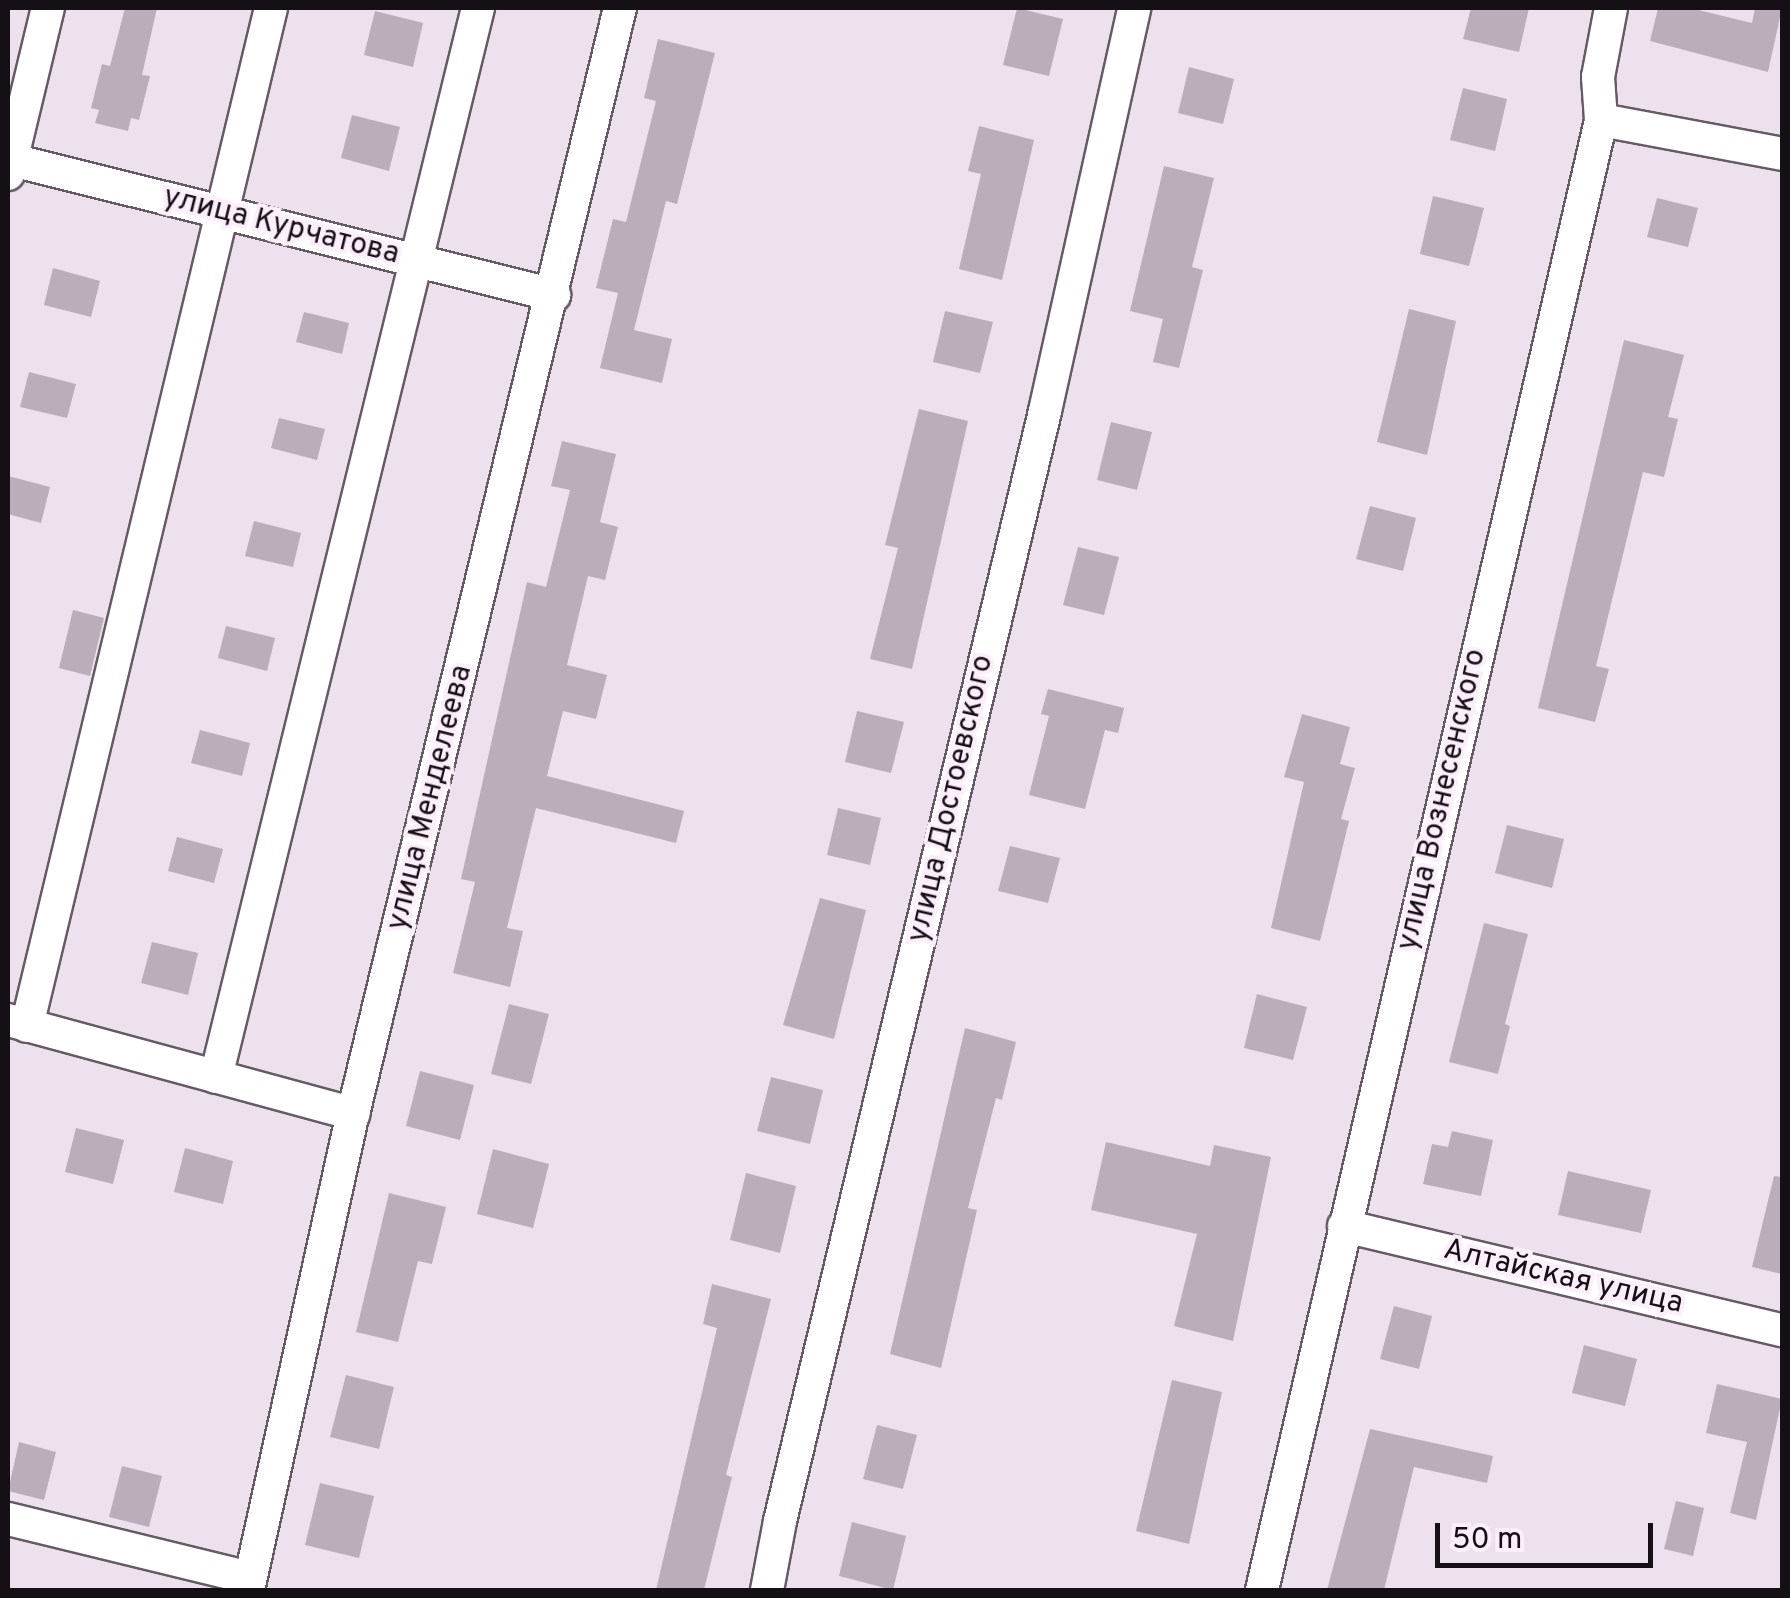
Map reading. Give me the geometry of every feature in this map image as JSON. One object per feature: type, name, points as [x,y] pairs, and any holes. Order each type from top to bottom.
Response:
[{"type":"street","points":[[9,164],[48,8]]},
{"type":"street","points":[[271,8],[17,1023],[353,1114]]},
{"type":"street","points":[[216,1077],[478,8]]},
{"type":"street","name":"улица Менделеева","points":[[249,1584],[353,1114],[554,295],[620,8]]},
{"type":"street","name":"улица Достоевского","points":[[767,1590],[780,1521],[1045,411],[1134,8]]},
{"type":"street","name":"улица Вознесенского","points":[[1262,1590],[1601,120],[1598,78],[1610,8]]},
{"type":"street","points":[[1601,120],[1782,154]]},
{"type":"street","name":"улица Курчатова","points":[[9,164],[222,212],[554,295]]},
{"type":"street","name":"Алтайская улица","points":[[1344,1226],[1782,1330]]},
{"type":"street","points":[[8,1519],[249,1584]]},
{"type":"building","points":[[125,8],[157,8],[142,75],[150,76],[139,120],[131,118],[128,131],[95,123],[99,110],[91,108],[102,64],[110,66]]},
{"type":"building","points":[[1017,8],[1063,19],[1049,76],[1003,65]]},
{"type":"building","points":[[1471,8],[1529,8],[1519,52],[1463,39]]},
{"type":"building","points":[[1658,8],[1690,8],[1752,23],[1755,8],[1782,8],[1768,72],[1650,41]]},
{"type":"building","points":[[375,11],[423,23],[413,67],[364,55]]},
{"type":"building","points":[[658,39],[715,53],[677,204],[666,201],[634,330],[672,339],[662,383],[600,368],[618,293],[596,288],[613,219],[626,222],[656,101],[644,98]]},
{"type":"building","points":[[1189,67],[1234,79],[1223,124],[1178,113]]},
{"type":"building","points":[[1463,88],[1507,99],[1495,151],[1450,140]]},
{"type":"building","points":[[352,115],[400,127],[389,171],[341,158]]},
{"type":"building","points":[[979,126],[1034,140],[1002,280],[959,269],[981,174],[968,171]]},
{"type":"building","points":[[1164,166],[1214,178],[1192,267],[1203,270],[1179,368],[1153,362],[1163,319],[1130,311]]},
{"type":"building","points":[[1433,196],[1484,208],[1469,266],[1420,254]]},
{"type":"building","points":[[1657,198],[1698,208],[1688,247],[1647,237]]},
{"type":"building","points":[[53,268],[100,281],[91,317],[44,305]]},
{"type":"building","points":[[1409,309],[1456,321],[1427,455],[1377,442]]},
{"type":"building","points":[[945,311],[993,322],[980,373],[933,362]]},
{"type":"building","points":[[304,312],[349,323],[342,354],[296,342]]},
{"type":"building","points":[[1624,340],[1684,355],[1668,417],[1678,419],[1664,477],[1643,472],[1596,666],[1609,669],[1595,722],[1538,708]]},
{"type":"building","points":[[29,372],[76,384],[67,418],[20,407]]},
{"type":"building","points":[[919,409],[968,421],[912,669],[870,659],[898,548],[885,545]]},
{"type":"building","points":[[279,418],[325,429],[317,460],[271,448]]},
{"type":"building","points":[[1111,422],[1152,432],[1137,490],[1097,480]]},
{"type":"building","points":[[562,441],[616,454],[600,522],[618,527],[605,580],[588,576],[567,665],[607,675],[596,719],[563,711],[547,776],[684,811],[676,843],[536,808],[507,928],[523,931],[510,987],[453,973],[475,882],[461,879],[527,582],[546,587],[570,490],[551,486]]},
{"type":"building","points":[[8,476],[50,487],[41,523],[8,514]]},
{"type":"building","points":[[1370,506],[1416,518],[1403,571],[1356,559]]},
{"type":"building","points":[[254,521],[301,533],[293,567],[245,556]]},
{"type":"building","points":[[1078,547],[1119,557],[1104,615],[1063,605]]},
{"type":"building","points":[[73,610],[104,618],[90,676],[59,668]]},
{"type":"building","points":[[226,626],[275,638],[267,671],[218,658]]},
{"type":"building","points":[[1048,689],[1124,708],[1118,733],[1105,730],[1085,809],[1029,795],[1049,716],[1041,714]]},
{"type":"building","points":[[857,711],[904,722],[891,773],[845,762]]},
{"type":"building","points":[[1302,714],[1350,727],[1340,764],[1355,768],[1341,819],[1349,821],[1320,941],[1271,928],[1304,782],[1284,777]]},
{"type":"building","points":[[200,730],[250,743],[242,776],[191,763]]},
{"type":"building","points":[[838,808],[881,818],[870,865],[827,855]]},
{"type":"building","points":[[1507,825],[1564,839],[1552,888],[1495,873]]},
{"type":"building","points":[[177,837],[223,849],[214,883],[168,871]]},
{"type":"building","points":[[1010,846],[1060,858],[1048,903],[998,891]]},
{"type":"building","points":[[820,898],[866,910],[834,1039],[783,1025]]},
{"type":"building","points":[[1484,923],[1528,934],[1505,1024],[1510,1026],[1498,1074],[1449,1062]]},
{"type":"building","points":[[152,942],[198,953],[188,995],[141,983]]},
{"type":"building","points":[[1257,994],[1307,1007],[1293,1060],[1244,1048]]},
{"type":"building","points":[[509,1004],[549,1014],[531,1084],[491,1074]]},
{"type":"building","points":[[965,1028],[1016,1042],[1002,1100],[996,1098],[968,1208],[977,1210],[941,1368],[890,1354]]},
{"type":"building","points":[[420,1071],[474,1085],[460,1140],[406,1126]]},
{"type":"building","points":[[771,1077],[823,1090],[810,1144],[757,1131]]},
{"type":"building","points":[[76,1128],[124,1140],[113,1184],[65,1172]]},
{"type":"building","points":[[1452,1131],[1493,1140],[1481,1196],[1423,1184],[1432,1144],[1448,1147]]},
{"type":"building","points":[[1106,1142],[1210,1166],[1214,1145],[1271,1157],[1233,1341],[1174,1326],[1197,1234],[1091,1210]]},
{"type":"building","points":[[185,1148],[233,1161],[223,1204],[174,1192]]},
{"type":"building","points":[[493,1149],[549,1164],[533,1228],[477,1214]]},
{"type":"building","points":[[1568,1171],[1651,1190],[1641,1233],[1558,1215]]},
{"type":"building","points":[[746,1173],[796,1186],[780,1253],[730,1240]]},
{"type":"building","points":[[1774,1176],[1782,1177],[1782,1274],[1752,1267]]},
{"type":"building","points":[[389,1193],[446,1207],[432,1264],[418,1261],[398,1342],[356,1332]]},
{"type":"building","points":[[712,1284],[771,1299],[726,1475],[732,1477],[704,1590],[656,1590],[717,1328],[703,1324]]},
{"type":"building","points":[[1394,1306],[1432,1316],[1419,1369],[1380,1359]]},
{"type":"building","points":[[1584,1345],[1637,1359],[1625,1406],[1572,1393]]},
{"type":"building","points":[[346,1375],[394,1387],[379,1449],[330,1437]]},
{"type":"building","points":[[1172,1380],[1222,1392],[1189,1544],[1136,1531]]},
{"type":"building","points":[[1717,1384],[1782,1399],[1756,1520],[1730,1513],[1747,1442],[1706,1433]]},
{"type":"building","points":[[877,1425],[917,1435],[903,1489],[863,1479]]},
{"type":"building","points":[[1370,1429],[1493,1456],[1487,1483],[1414,1467],[1384,1590],[1327,1590]]},
{"type":"building","points":[[19,1442],[56,1452],[44,1500],[8,1491]]},
{"type":"building","points":[[122,1466],[162,1476],[149,1527],[109,1517]]},
{"type":"building","points":[[320,1483],[374,1496],[359,1558],[305,1545]]},
{"type":"building","points":[[1676,1501],[1704,1508],[1693,1556],[1664,1549]]},
{"type":"building","points":[[852,1522],[906,1536],[893,1590],[839,1576]]}]
